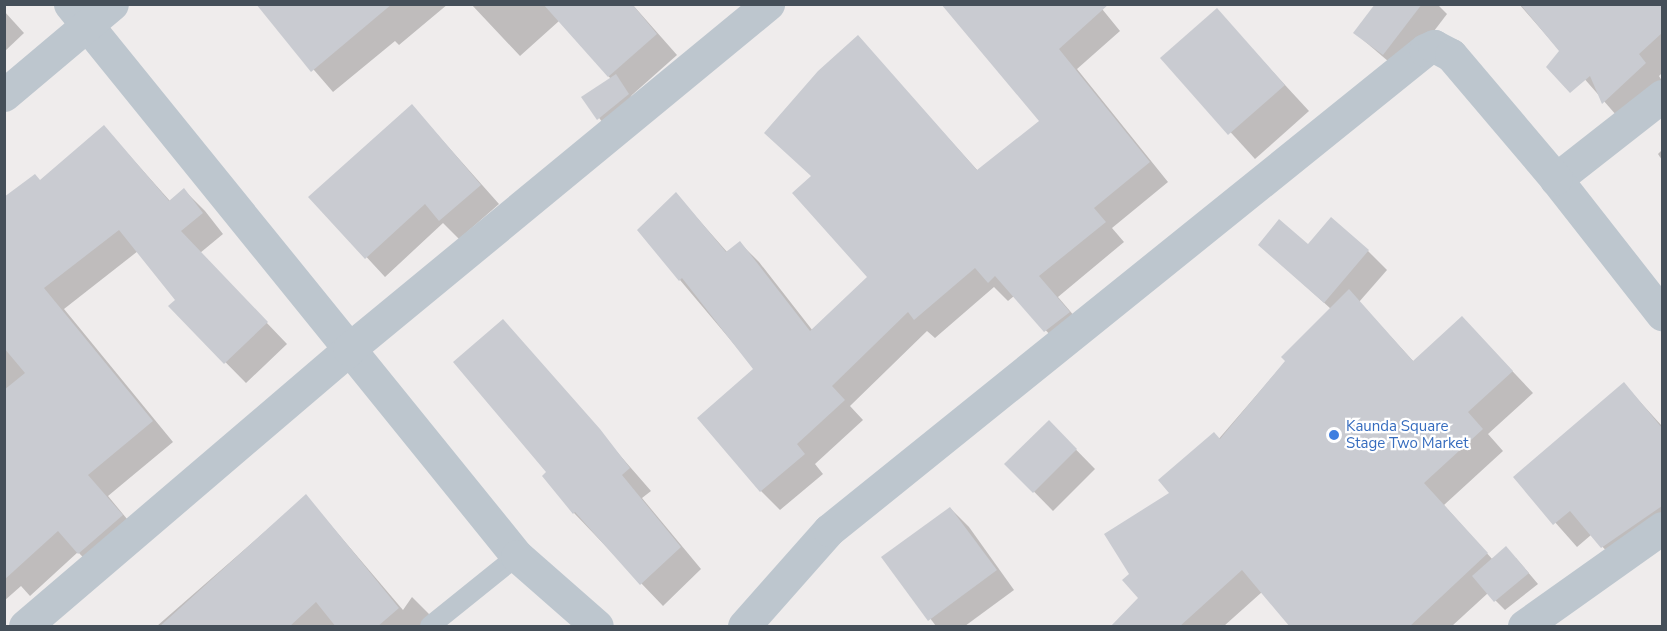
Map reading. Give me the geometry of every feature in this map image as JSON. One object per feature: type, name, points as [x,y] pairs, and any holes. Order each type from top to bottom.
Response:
[{"type":"street","points":[[4,94],[79,15],[112,4]]},
{"type":"street","points":[[25,627],[349,349],[768,4]]},
{"type":"street","points":[[79,15],[517,556],[597,627]]},
{"type":"street","points":[[744,627],[829,530],[1425,50],[1434,46],[1451,55],[1556,179],[1662,314]]},
{"type":"street","points":[[1556,179],[1662,96]]},
{"type":"street","points":[[1524,627],[1662,528]]},
{"type":"lane","points":[[430,627],[517,556]]},
{"type":"building","points":[[256,4],[392,4],[311,72]]},
{"type":"building","points":[[543,4],[632,4],[657,34],[608,77]]},
{"type":"building","points":[[941,4],[1109,4],[1059,49],[1150,162],[1094,208],[1106,222],[1039,276],[1070,312],[1044,332],[995,276],[988,283],[975,268],[914,320],[908,312],[832,386],[845,400],[797,444],[805,454],[760,492],[697,418],[753,369],[682,278],[679,281],[637,230],[676,192],[726,252],[740,241],[810,331],[867,277],[792,193],[811,176],[764,133],[818,71],[858,35],[977,170],[1039,121]]},
{"type":"building","points":[[1375,4],[1422,4],[1383,55],[1353,33]]},
{"type":"building","points":[[1520,4],[1662,4],[1662,33],[1639,54],[1646,63],[1602,104],[1590,76],[1570,93],[1546,67],[1559,51]]},
{"type":"building","points":[[1217,8],[1285,85],[1228,135],[1160,58]]},
{"type":"building","points":[[616,74],[629,94],[597,120],[581,97]]},
{"type":"building","points":[[412,104],[481,185],[439,221],[425,204],[365,259],[308,197]]},
{"type":"building","points":[[104,125],[169,201],[184,188],[203,213],[181,231],[268,322],[224,364],[168,306],[175,300],[119,230],[44,288],[153,421],[88,475],[123,515],[78,554],[58,531],[4,580],[4,390],[25,373],[4,348],[4,197],[35,174],[40,180]]},
{"type":"building","points":[[1331,217],[1369,250],[1324,303],[1258,245],[1279,219],[1308,244]]},
{"type":"building","points":[[1349,289],[1413,361],[1462,316],[1513,371],[1468,412],[1483,429],[1424,483],[1488,553],[1409,627],[1290,627],[1242,570],[1179,627],[1110,627],[1138,598],[1122,580],[1129,574],[1104,534],[1169,493],[1158,480],[1214,432],[1220,439],[1285,361],[1281,357]]},
{"type":"building","points":[[503,319],[600,429],[630,468],[622,475],[681,547],[640,585],[575,512],[573,514],[542,476],[546,472],[453,362]]},
{"type":"building","points":[[1624,382],[1662,428],[1662,506],[1601,548],[1570,511],[1553,525],[1513,477]]},
{"type":"building","points":[[1049,420],[1077,449],[1033,493],[1004,464]]},
{"type":"building","points":[[306,494],[399,608],[377,627],[336,627],[316,602],[289,627],[159,627]]},
{"type":"building","points":[[950,507],[997,570],[928,621],[881,557]]},
{"type":"building","points":[[1506,546],[1529,573],[1494,602],[1472,576]]},
{"type":"place","name":"Kaunda Square Stage Two Market","points":[[1334,435]]}]
